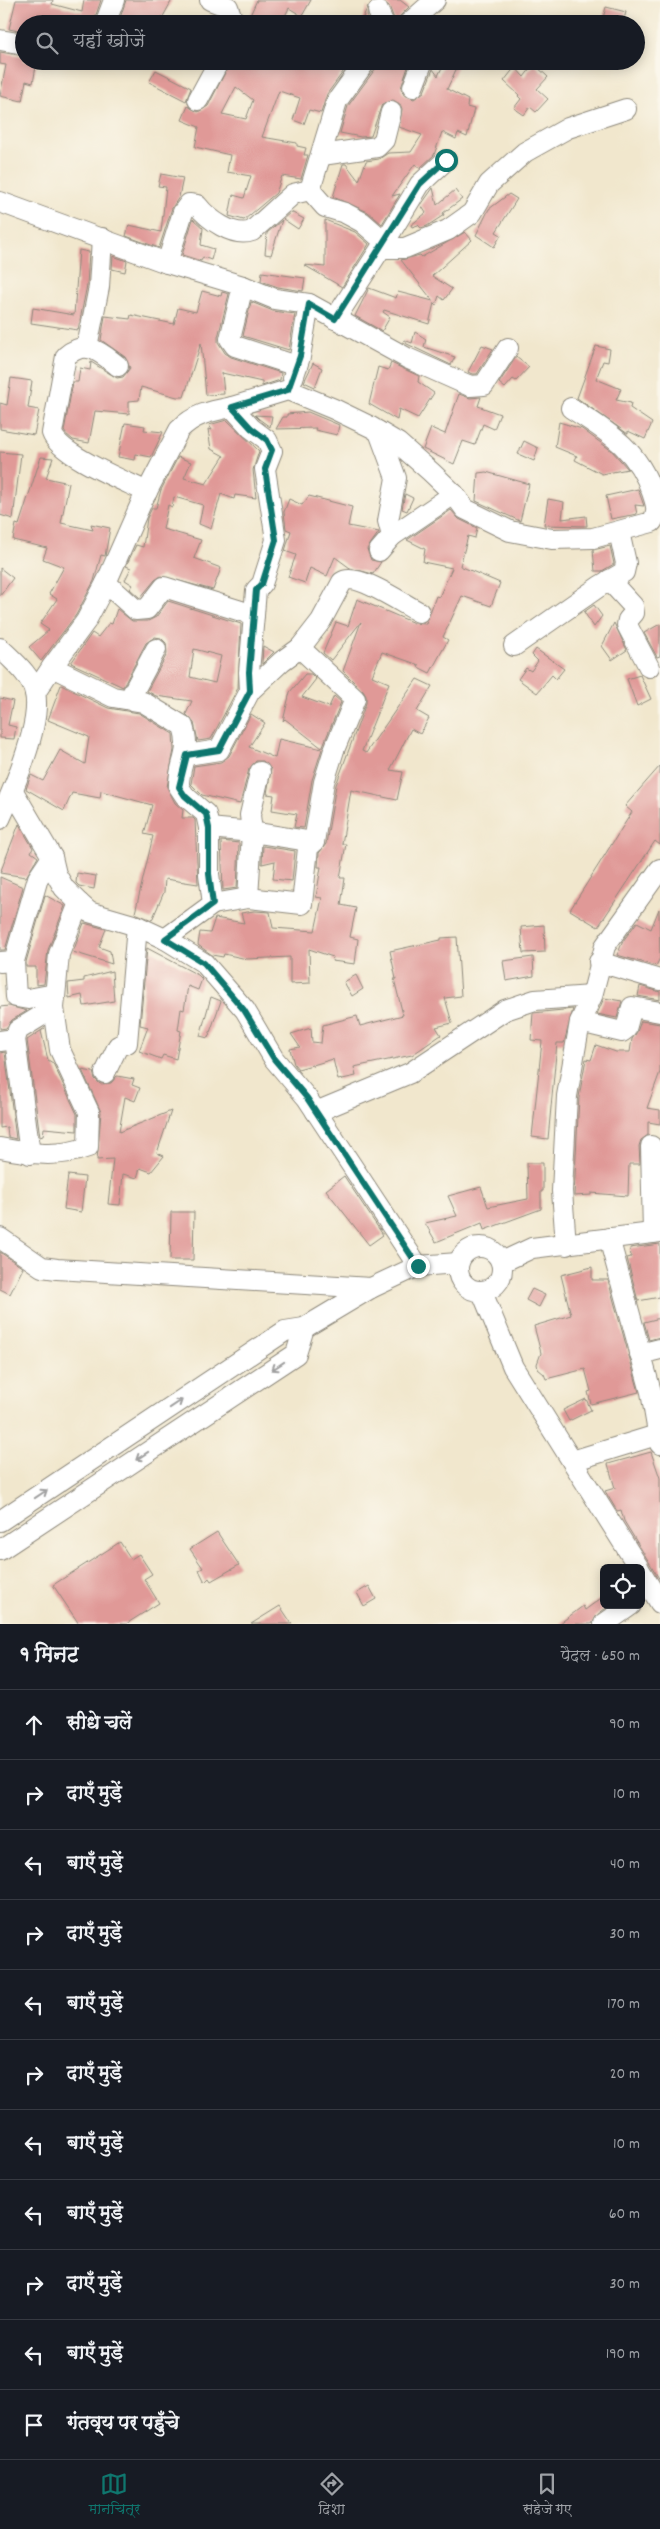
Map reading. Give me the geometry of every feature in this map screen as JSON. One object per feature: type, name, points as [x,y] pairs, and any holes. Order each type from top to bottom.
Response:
[{"type":"street","points":[[108,15],[114,0]]},
{"type":"street","points":[[210,0],[228,7],[231,15]]},
{"type":"street","points":[[418,15],[435,0]]},
{"type":"street","points":[[0,40],[15,42]]},
{"type":"street","points":[[198,100],[214,70]]},
{"type":"street","points":[[310,190],[337,102],[360,70]]},
{"type":"street","points":[[413,87],[420,70]]},
{"type":"street","points":[[310,190],[325,207],[345,213],[362,222],[383,245],[405,248],[448,230],[472,213],[489,184],[525,152],[568,128],[626,109]]},
{"type":"street","points":[[322,156],[377,147],[384,140],[391,112]]},
{"type":"street","points":[[335,319],[420,184],[446,160]]},
{"type":"street","points":[[167,262],[183,212],[189,204],[197,205],[205,215],[218,223],[246,233],[252,231],[292,194],[310,190]]},
{"type":"street","points":[[0,202],[167,262],[243,286],[275,299],[309,304],[407,358],[470,386],[484,385],[508,348]]},
{"type":"street","points":[[87,347],[99,287],[102,238]]},
{"type":"street","points":[[243,286],[230,339],[235,346],[297,366]]},
{"type":"street","points":[[288,390],[297,366],[309,304]]},
{"type":"street","points":[[118,366],[94,347],[87,347],[69,353],[65,359],[52,433],[55,442],[92,466],[146,492]]},
{"type":"street","points":[[35,693],[86,621],[106,583],[146,492],[179,430],[188,421],[202,413],[232,407],[288,390],[334,409],[398,443],[454,494],[464,509],[510,531],[552,539],[593,538],[652,522],[657,507],[645,471],[618,439],[571,408]]},
{"type":"street","points":[[232,407],[251,428],[267,440],[272,450],[265,469],[276,540],[262,584],[256,590],[249,672],[250,691]]},
{"type":"street","points":[[379,432],[396,478],[388,521],[392,536]]},
{"type":"street","points":[[379,551],[392,536],[454,494]]},
{"type":"street","points":[[514,646],[626,569],[619,532]]},
{"type":"street","points":[[187,755],[219,750],[250,691],[282,661],[300,648],[321,621],[342,582],[346,579],[350,578],[370,586],[418,612]]},
{"type":"street","points":[[609,580],[633,606],[634,613],[628,620],[627,625],[649,667]]},
{"type":"street","points":[[106,583],[136,610],[147,609],[164,586],[254,615]]},
{"type":"street","points":[[0,648],[25,675],[35,693],[35,721],[13,791],[0,819]]},
{"type":"street","points":[[165,939],[213,904],[248,898],[302,904],[308,848],[314,842],[324,782],[334,750],[355,699],[300,648]]},
{"type":"street","points":[[130,698],[156,649]]},
{"type":"street","points":[[52,667],[114,697],[130,698],[143,702],[183,726],[187,738],[187,755],[179,787],[185,796],[206,814],[209,828],[209,874],[213,904]]},
{"type":"street","points":[[248,898],[252,832],[250,815],[260,772]]},
{"type":"street","points":[[13,791],[52,857],[56,874],[64,888],[79,903],[89,912],[136,926],[165,939],[204,963],[239,1003],[274,1059],[316,1112],[418,1266]]},
{"type":"street","points":[[209,828],[252,832],[314,842]]},
{"type":"street","points":[[52,857],[38,878],[7,961],[16,997],[55,1001]]},
{"type":"street","points":[[566,1245],[562,1191],[567,1096],[580,1022],[592,996],[599,962],[605,946],[660,870]]},
{"type":"street","points":[[0,1148],[30,1154],[62,1155],[88,1147],[90,1138],[89,1112],[60,1050],[55,1001],[59,954],[79,903]]},
{"type":"street","points":[[105,1073],[118,1046],[127,1043],[136,926]]},
{"type":"street","points":[[599,962],[660,980]]},
{"type":"street","points":[[316,1112],[410,1073],[505,1010],[535,1000],[592,996]]},
{"type":"street","points":[[30,1154],[7,1040],[55,1001]]},
{"type":"street","points":[[580,1022],[622,1032],[626,1029],[632,1007],[660,1012]]},
{"type":"street","points":[[502,1262],[532,1248],[656,1232],[650,1146]]},
{"type":"street","points":[[0,1238],[42,1266],[57,1269],[371,1288]]},
{"type":"street","points":[[572,1461],[659,1438],[655,1391],[640,1354],[609,1238]]},
{"type":"street","points":[[477,1247],[492,1250],[502,1262],[501,1277],[497,1284],[482,1292],[471,1290],[464,1285],[458,1273],[458,1262],[468,1250],[477,1247]]},
{"type":"street","points":[[0,1521],[284,1331],[304,1328],[371,1288],[418,1266],[458,1262]]},
{"type":"street","points":[[482,1292],[513,1367],[636,1564]]},
{"type":"street","points":[[0,1550],[296,1354],[304,1328]]},
{"type":"street","points":[[640,1354],[660,1349]]},
{"type":"street","points":[[645,1582],[651,1598]]},
{"type":"street","points":[[604,1624],[626,1609]]},
{"type":"building","points":[[16,0],[53,0],[52,4],[82,12],[84,0],[101,0],[96,15],[15,15],[15,30],[9,29]]},
{"type":"building","points":[[126,0],[172,0],[164,15],[121,15]]},
{"type":"building","points":[[257,0],[311,0],[303,15],[289,8],[286,15],[250,15]]},
{"type":"building","points":[[382,0],[400,0],[409,7],[401,15],[392,15],[389,6]]},
{"type":"building","points":[[606,7],[626,12],[625,15],[604,15]]},
{"type":"building","points":[[0,52],[15,54],[15,70],[35,70],[33,83],[26,81],[22,101],[0,96],[6,65],[0,64]]},
{"type":"building","points":[[156,70],[191,88],[186,101],[149,82]]},
{"type":"building","points":[[226,70],[344,70],[327,94],[321,113],[309,110],[304,124],[293,120],[300,98],[279,91],[262,137],[297,143],[297,146],[306,148],[304,155],[308,155],[301,179],[282,176],[276,193],[244,220],[229,216],[233,195],[244,198],[251,176],[227,172],[230,155],[195,147],[199,127],[182,120],[188,106],[198,112],[208,106]],"holes":[[[236,87],[253,100],[246,119],[222,114]]]},
{"type":"building","points":[[375,70],[407,70],[401,88],[404,95],[414,99],[424,92],[433,70],[438,76],[441,70],[456,70],[447,89],[468,100],[467,107],[474,109],[467,137],[458,133],[456,139],[442,132],[434,155],[420,168],[415,164],[392,196],[400,194],[382,224],[368,212],[333,197],[343,164],[346,164],[359,181],[366,161],[379,159],[388,153],[411,152],[422,135],[399,127],[402,109],[400,104],[393,100],[382,104],[371,136],[361,137],[340,133],[348,106]]},
{"type":"building","points":[[513,70],[518,70],[524,77],[529,70],[540,70],[548,77],[537,89],[548,99],[536,112],[530,107],[524,115],[514,108],[521,99],[519,95],[504,81]]},
{"type":"building","points":[[161,174],[183,178],[179,197],[172,208],[159,248],[126,236],[129,225],[161,232],[166,187],[158,186]]},
{"type":"building","points":[[433,188],[437,205],[455,190],[462,199],[443,213],[444,215],[427,226],[421,228],[418,225],[412,227],[411,225],[426,213],[421,205]]},
{"type":"building","points":[[509,194],[517,199],[496,232],[501,235],[494,247],[476,235],[489,209]]},
{"type":"building","points":[[291,212],[304,219],[298,229],[283,219]]},
{"type":"building","points":[[193,219],[203,228],[201,245],[214,249],[211,260],[203,257],[201,261],[182,255]]},
{"type":"building","points":[[282,220],[271,255],[265,254],[267,233]]},
{"type":"building","points":[[325,220],[355,232],[369,244],[342,287],[304,265],[325,267]]},
{"type":"building","points":[[465,232],[472,240],[432,276],[452,289],[444,300],[439,296],[436,305],[434,303],[429,324],[384,310],[383,312],[390,317],[382,331],[355,316],[369,288],[396,298],[398,292],[433,301],[401,260],[420,255],[422,257]]},
{"type":"building","points":[[79,250],[89,252],[87,285],[78,330],[31,323],[33,308],[74,315]]},
{"type":"building","points":[[113,256],[127,261],[125,272],[112,269]]},
{"type":"building","points":[[262,272],[305,278],[303,291],[278,287],[261,281]]},
{"type":"building","points":[[202,291],[221,296],[222,292],[229,294],[218,337],[218,342],[225,353],[231,357],[281,373],[280,380],[262,386],[262,382],[222,373],[224,394],[206,395],[201,343],[184,397],[177,397],[141,387],[139,400],[129,401],[129,414],[95,411],[89,443],[73,440],[66,434],[64,431],[73,382],[78,382],[80,368],[90,370],[91,362],[117,378],[123,377],[130,368],[125,357],[101,340],[105,316],[130,319],[131,315],[174,324],[178,308],[196,312]]},
{"type":"building","points":[[251,302],[273,311],[295,314],[289,350],[243,336]]},
{"type":"building","points":[[415,332],[426,339],[424,347],[455,357],[451,365],[403,342],[404,340],[412,343]]},
{"type":"building","points":[[482,345],[493,349],[477,374],[472,374],[468,372]]},
{"type":"building","points":[[596,346],[610,349],[608,362],[603,361],[596,379],[621,389],[616,400],[631,403],[630,408],[652,423],[645,439],[628,431],[628,434],[577,398]]},
{"type":"building","points":[[516,357],[529,367],[516,381],[513,379],[505,388],[499,383]]},
{"type":"building","points":[[313,363],[322,368],[315,387],[304,382]]},
{"type":"building","points":[[391,363],[419,376],[418,382],[434,393],[418,418],[399,409],[397,420],[369,404],[378,367],[388,370]]},
{"type":"building","points":[[11,378],[32,381],[28,408],[39,410],[34,435],[0,429],[0,403],[7,405]]},
{"type":"building","points":[[459,394],[470,398],[481,397],[478,406],[500,414],[494,429],[483,424],[475,445],[463,441],[454,464],[423,449],[431,428],[445,434]]},
{"type":"building","points":[[308,412],[339,425],[337,435],[315,430],[316,428],[276,429],[283,417],[287,417],[287,414]]},
{"type":"building","points":[[255,415],[272,416],[270,427],[259,419]]},
{"type":"building","points":[[227,420],[259,451],[253,470],[256,498],[235,495],[234,499],[221,494],[211,529],[199,524],[203,505],[174,497],[172,507],[168,505],[163,529],[201,540],[194,558],[221,568],[213,590],[161,576],[155,580],[140,598],[130,589],[133,585],[125,580],[131,568],[126,566],[136,545],[143,547],[147,518],[152,508],[156,508],[161,490],[178,457],[191,462],[184,478],[206,484],[224,456],[211,449],[208,429],[212,430],[209,425]]},
{"type":"building","points":[[559,422],[582,429],[612,451],[628,469],[602,474],[575,460],[577,456],[555,447]]},
{"type":"building","points":[[125,423],[145,426],[144,430],[163,432],[151,457],[136,454],[135,460],[118,457]]},
{"type":"building","points":[[524,441],[538,448],[534,461],[518,454]]},
{"type":"building","points":[[0,452],[21,454],[13,519],[0,515]]},
{"type":"building","points":[[41,457],[53,458],[46,478],[69,483],[61,523],[93,530],[91,524],[110,528],[105,556],[101,555],[94,581],[76,615],[41,661],[29,647],[49,630],[40,624],[57,599],[49,594],[64,567],[43,559],[47,548],[13,540],[16,524],[19,525]]},
{"type":"building","points":[[486,472],[529,484],[520,521],[476,501],[478,473]]},
{"type":"building","points":[[638,489],[644,506],[635,505],[637,514],[611,519],[606,496]]},
{"type":"building","points":[[405,494],[413,498],[407,511],[402,509]]},
{"type":"building","points":[[309,496],[352,507],[348,526],[379,532],[367,549],[371,560],[381,562],[373,574],[350,568],[335,557],[327,576],[310,568],[305,583],[288,577],[296,555],[285,551],[291,531],[286,529],[284,512],[289,499],[302,505]]},
{"type":"building","points":[[548,499],[564,502],[562,519],[586,516],[587,526],[544,525]]},
{"type":"building","points":[[451,510],[459,519],[477,528],[475,538],[468,536],[460,566],[500,583],[491,606],[462,596],[443,637],[448,640],[430,673],[418,667],[419,665],[382,652],[372,676],[389,683],[362,751],[366,753],[417,679],[432,686],[417,711],[429,718],[420,734],[411,729],[390,770],[403,772],[397,800],[351,790],[342,844],[346,844],[340,878],[345,878],[341,905],[356,908],[350,937],[358,939],[355,964],[332,961],[333,957],[309,949],[310,983],[290,984],[290,957],[247,959],[224,954],[223,957],[212,955],[198,945],[200,932],[210,933],[215,918],[244,923],[241,913],[254,911],[270,912],[273,928],[315,931],[322,898],[316,897],[321,867],[318,867],[319,853],[326,844],[336,785],[366,703],[366,696],[363,691],[343,671],[361,622],[331,660],[323,653],[336,622],[348,626],[357,599],[414,623],[426,624],[436,596],[439,597],[452,568],[423,562],[425,549],[407,540]]},
{"type":"building","points":[[610,546],[614,564],[602,571],[595,571],[593,550]]},
{"type":"building","points":[[0,568],[13,578],[0,596]]},
{"type":"building","points":[[168,601],[241,624],[238,688],[211,739],[198,741],[194,723],[186,714],[192,701],[156,696],[147,691],[167,654],[166,643],[161,638],[155,637],[146,643],[123,687],[71,663],[92,633],[98,637],[109,623],[112,624],[117,609],[132,621],[148,621],[156,617]],"holes":[[[194,649],[221,656],[215,683],[190,677]]]},
{"type":"building","points":[[594,605],[602,616],[594,627],[584,612]]},
{"type":"building","points":[[614,623],[627,650],[612,660],[602,646]]},
{"type":"building","points":[[660,624],[660,656],[657,657],[644,633]]},
{"type":"building","points":[[263,646],[274,652],[262,664]]},
{"type":"building","points":[[536,649],[564,669],[556,679],[552,675],[537,693],[518,679],[526,668],[531,671],[538,661],[532,655]]},
{"type":"building","points":[[305,674],[311,674],[316,679],[302,697],[329,707],[334,696],[341,702],[322,748],[285,719],[283,721],[290,692]]},
{"type":"building","points":[[640,675],[651,699],[637,706],[627,679]]},
{"type":"building","points":[[61,685],[108,708],[139,713],[173,734],[174,750],[167,787],[175,803],[183,810],[182,818],[193,818],[195,820],[198,884],[165,879],[164,892],[152,920],[135,913],[153,836],[144,834],[152,805],[101,791],[100,798],[72,793],[64,811],[26,789],[31,775],[43,781],[60,750],[85,764],[89,737],[48,720]]},
{"type":"building","points":[[0,698],[13,701],[8,725],[16,727],[14,739],[0,738]]},
{"type":"building","points":[[251,714],[265,723],[249,747],[275,758],[279,739],[322,749],[312,780],[304,828],[294,827],[297,814],[272,810],[274,795],[267,794],[271,769],[263,761],[256,761],[249,769],[240,804],[202,795],[191,784],[194,766],[221,762],[229,756]]},
{"type":"building","points":[[660,766],[660,845],[655,841],[598,927],[570,910],[632,812],[625,806]]},
{"type":"building","points":[[19,824],[33,848],[31,852],[38,857],[26,877],[0,873]]},
{"type":"building","points":[[221,841],[239,843],[237,888],[223,890]]},
{"type":"building","points":[[263,846],[295,851],[292,881],[273,879],[275,861],[262,864]]},
{"type":"building","points":[[77,873],[96,876],[94,889],[79,886],[76,883]]},
{"type":"building","points":[[0,877],[23,887],[5,950],[0,950]]},
{"type":"building","points":[[45,895],[65,906],[48,950],[44,984],[36,985],[36,967],[26,967],[26,962]]},
{"type":"building","points":[[659,909],[660,958],[656,966],[617,955],[623,941],[637,922],[651,929]]},
{"type":"building","points":[[84,923],[106,929],[99,947],[110,951],[112,964],[73,952]]},
{"type":"building","points":[[544,925],[545,952],[523,953],[521,927]]},
{"type":"building","points":[[457,937],[461,996],[445,998],[452,1023],[436,1027],[441,1035],[412,1055],[354,1067],[356,1076],[338,1080],[333,1059],[313,1065],[313,1067],[312,1065],[298,1069],[294,1064],[290,1049],[300,1047],[291,1034],[311,1028],[312,1042],[321,1043],[323,1025],[357,1016],[360,1026],[403,1015],[394,979],[396,979],[390,951],[441,940],[441,938]]},
{"type":"building","points":[[147,948],[198,975],[202,979],[198,990],[188,986],[184,1010],[181,1009],[178,1030],[181,1031],[176,1059],[163,1055],[161,1059],[139,1051],[148,1027],[140,1025]]},
{"type":"building","points":[[533,957],[534,976],[506,981],[503,961]]},
{"type":"building","points":[[112,971],[114,1001],[84,1006],[82,995],[69,998],[68,983],[84,981],[84,978]]},
{"type":"building","points":[[356,975],[363,989],[352,996],[344,982]]},
{"type":"building","points":[[640,986],[660,992],[660,1000],[638,996]]},
{"type":"building","points":[[211,997],[221,1001],[208,1038],[200,1036]]},
{"type":"building","points":[[604,998],[622,1001],[617,1018],[597,1014]]},
{"type":"building","points":[[9,1006],[27,1011],[12,1020],[6,1028],[0,1029],[0,1007]]},
{"type":"building","points":[[573,1009],[564,1043],[557,1043],[548,1139],[532,1137],[542,1041],[531,1040],[533,1013]]},
{"type":"building","points":[[641,1021],[660,1024],[660,1072],[647,1108],[660,1110],[660,1124],[648,1122],[648,1135],[641,1140],[639,1146],[640,1164],[629,1164],[628,1196],[591,1193],[591,1195],[574,1196],[579,1097],[586,1059],[591,1060],[596,1045],[616,1052],[630,1052],[632,1039]]},
{"type":"building","points":[[45,1028],[41,1031],[48,1060],[53,1063],[77,1114],[77,1131],[44,1128],[43,1136],[40,1137],[27,1040]]},
{"type":"building","points":[[5,1052],[16,1139],[8,1137],[7,1127],[0,1128],[0,1053]]},
{"type":"building","points":[[82,1070],[93,1072],[95,1079],[100,1084],[111,1083],[117,1076],[134,1079],[132,1085],[140,1088],[135,1101],[125,1097],[119,1132],[171,1111],[157,1153],[164,1156],[151,1172],[140,1168],[137,1178],[123,1174],[120,1205],[108,1204],[113,1159],[97,1160],[101,1112]]},
{"type":"building","points":[[527,1163],[543,1163],[541,1209],[484,1230],[482,1223],[436,1242],[425,1223],[457,1216],[448,1196],[481,1187],[488,1207],[528,1199]]},
{"type":"building","points":[[68,1175],[85,1177],[81,1212],[64,1209]]},
{"type":"building","points":[[344,1176],[383,1235],[369,1245],[326,1190]]},
{"type":"building","points":[[171,1212],[194,1212],[193,1260],[170,1260]]},
{"type":"building","points":[[660,1244],[660,1297],[638,1301],[627,1258],[631,1257],[630,1248]]},
{"type":"building","points":[[0,1252],[23,1268],[10,1294],[0,1289]]},
{"type":"building","points":[[592,1267],[592,1280],[608,1280],[639,1392],[591,1404],[588,1392],[591,1391],[585,1369],[546,1379],[544,1374],[538,1369],[537,1364],[541,1353],[534,1326],[571,1315],[561,1275]]},
{"type":"building","points":[[532,1289],[545,1295],[539,1307],[526,1300]]},
{"type":"building","points":[[660,1318],[660,1337],[649,1340],[644,1322]]},
{"type":"building","points":[[586,1399],[591,1410],[569,1421],[563,1410]]},
{"type":"building","points":[[651,1452],[660,1478],[660,1580],[624,1521],[621,1510],[617,1511],[605,1491],[615,1488],[608,1464]]},
{"type":"building","points":[[217,1532],[239,1565],[211,1581],[209,1578],[205,1582],[199,1570],[203,1568],[190,1549]]},
{"type":"building","points":[[120,1542],[131,1559],[139,1554],[152,1574],[144,1579],[159,1603],[126,1624],[79,1624],[53,1585]]},
{"type":"building","points":[[369,1586],[376,1599],[364,1606],[357,1593]]},
{"type":"building","points":[[600,1599],[600,1609],[605,1609],[597,1615],[592,1624],[559,1624],[583,1606],[585,1610]]},
{"type":"building","points":[[280,1606],[292,1624],[251,1624]]},
{"type":"route","points":[[418,1266],[307,1098],[274,1059],[244,1010],[204,963],[165,939],[201,915],[213,904],[209,874],[209,828],[206,814],[185,796],[179,787],[179,782],[187,755],[202,751],[219,750],[250,691],[249,672],[256,590],[262,584],[276,540],[265,469],[272,450],[271,445],[251,428],[232,407],[288,390],[300,356],[304,324],[309,304],[335,319],[396,225],[420,184],[446,160]]}]
